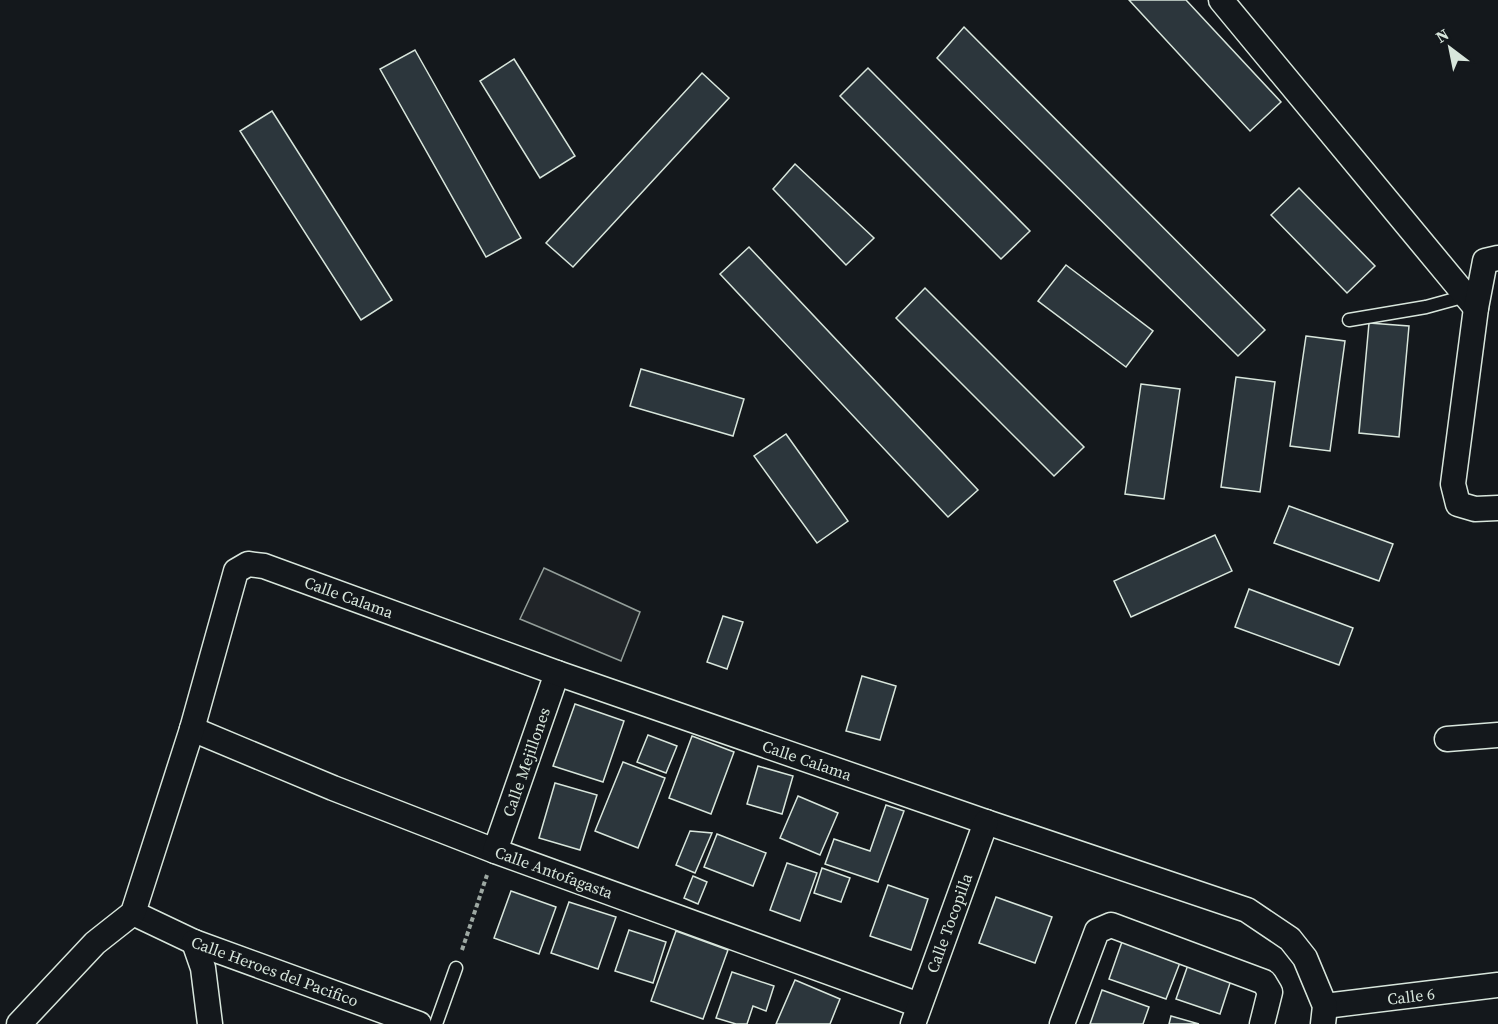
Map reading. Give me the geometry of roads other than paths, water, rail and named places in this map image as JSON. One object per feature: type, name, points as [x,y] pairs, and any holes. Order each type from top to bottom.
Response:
[{"type":"street","points":[[1221,0],[1471,302]]},
{"type":"street","points":[[1492,259],[1471,302],[1452,484],[1458,504],[1475,509],[1498,508]]},
{"type":"street","name":"Calle Calama","points":[[192,729],[236,571],[248,564],[264,566],[557,673],[1247,910],[1290,939],[1305,958],[1324,1015]]},
{"type":"street","name":"Calle Mejillones","points":[[495,851],[557,673]]},
{"type":"street","points":[[19,1024],[95,943],[133,913],[192,729]]},
{"type":"street","name":"Calle Antofagasta","points":[[192,729],[333,788],[916,1015]]},
{"type":"street","points":[[1447,738],[1498,735]]},
{"type":"street","name":"Calle Tocopilla","points":[[916,1015],[986,822]]},
{"type":"street","name":"Calle Heroes del Pacifico","points":[[133,913],[194,942],[419,1024]]},
{"type":"street","points":[[1062,1024],[1097,931],[1111,925],[1264,982],[1270,992],[1262,1024]]},
{"type":"street","points":[[194,942],[203,968],[210,1024]]},
{"type":"street","name":"Calle 6","points":[[1324,1015],[1498,985]]},
{"type":"lane","points":[[1349,320],[1471,302]]},
{"type":"lane","points":[[436,1024],[456,968]]}]
